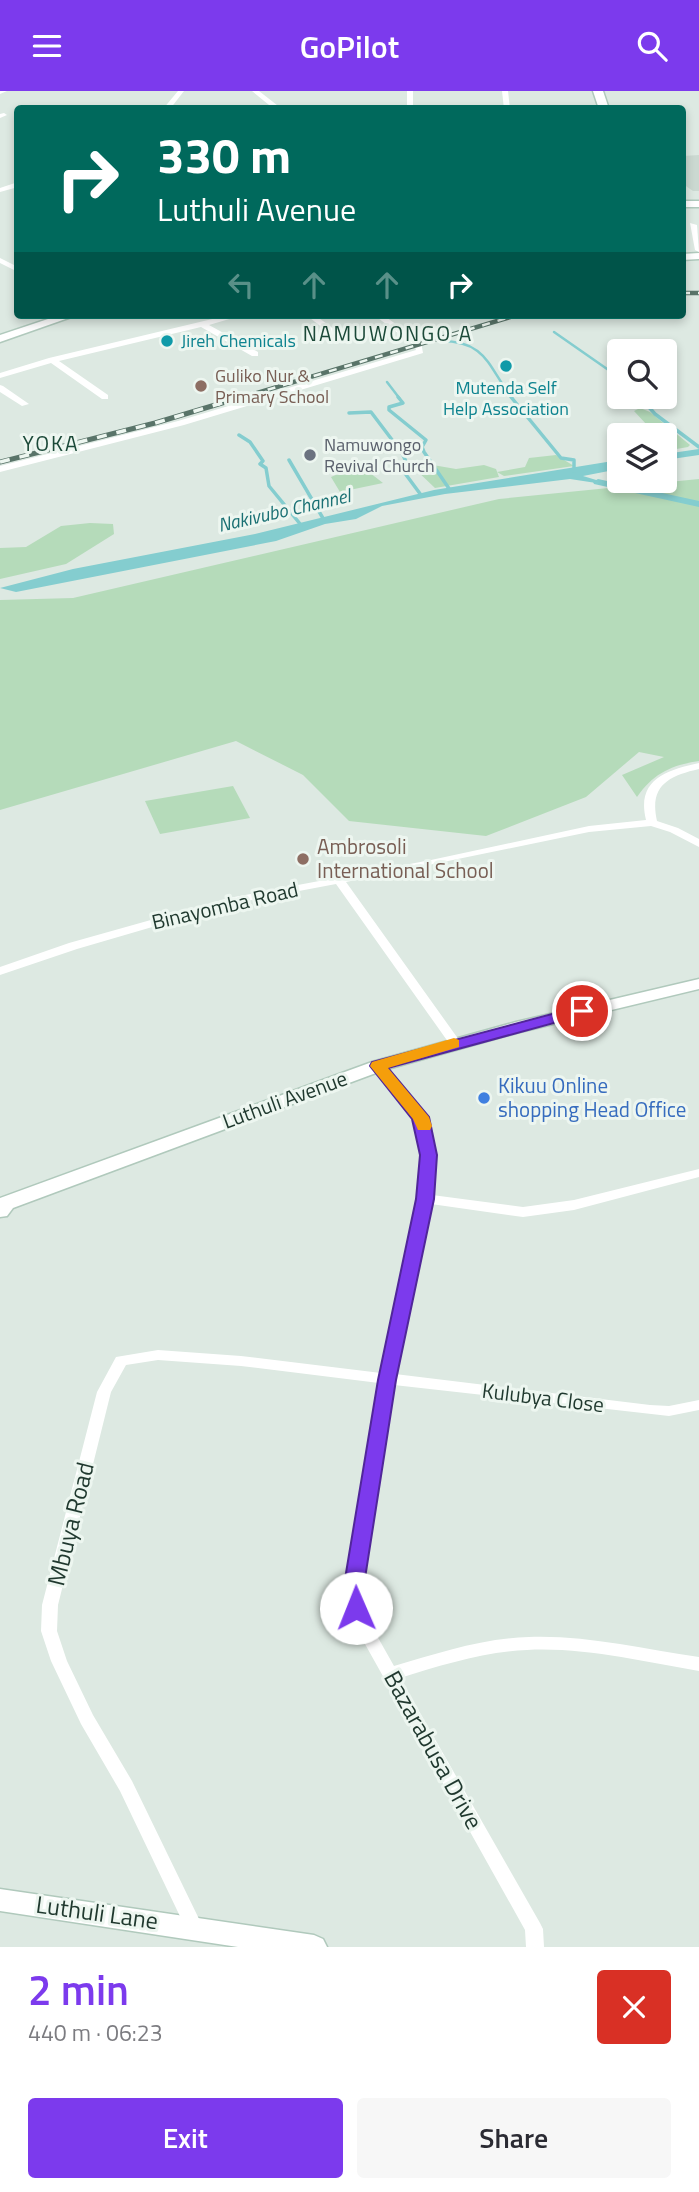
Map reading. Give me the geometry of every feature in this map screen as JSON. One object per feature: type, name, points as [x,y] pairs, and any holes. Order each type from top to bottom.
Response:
[{"type":"street","points":[[169,105],[181,91]]},
{"type":"street","points":[[255,91],[274,105]]},
{"type":"street","points":[[400,91],[410,91]]},
{"type":"street","points":[[693,225],[699,250]]},
{"type":"street","points":[[0,339],[55,319]]},
{"type":"street","points":[[0,376],[52,360],[223,319]]},
{"type":"street","points":[[316,319],[335,333]]},
{"type":"street","points":[[0,469],[181,423],[420,351],[418,344],[384,319]]},
{"type":"street","points":[[202,324],[254,353]]},
{"type":"street","points":[[52,360],[105,397]]},
{"type":"street","points":[[0,388],[25,404]]},
{"type":"street","points":[[652,823],[647,804],[651,791],[676,771],[699,766]]},
{"type":"street","name":"Binayomba Road","points":[[0,971],[74,946],[229,901],[589,829],[652,823],[674,830],[699,844]]},
{"type":"street","points":[[339,881],[455,1043]]},
{"type":"street","name":"Luthuli Avenue","points":[[2,1207],[378,1066],[455,1043],[699,984]]},
{"type":"street","name":"Bazarabusa Drive","points":[[378,1066],[421,1117],[428,1155],[425,1199],[387,1380],[353,1591],[364,1628],[534,1929],[535,1947]]},
{"type":"street","points":[[425,1199],[523,1212],[575,1205],[699,1173]]},
{"type":"street","name":"Mbuya Road","points":[[194,1927],[126,1786],[87,1719],[48,1631],[50,1605],[104,1392],[121,1361],[137,1356],[241,1361],[387,1380]]},
{"type":"street","name":"Kulubya Close","points":[[387,1380],[649,1410],[669,1411],[699,1405]]},
{"type":"street","points":[[391,1674],[459,1653],[509,1645],[590,1647],[699,1664]]},
{"type":"street","name":"Luthuli Lane","points":[[0,1900],[314,1947]]},
{"type":"shaded area","points":[[699,155],[699,191],[693,191],[686,186],[686,156]]},
{"type":"green space","points":[[642,409],[650,412],[663,423],[645,423],[634,411]]},
{"type":"green space","points":[[677,434],[690,445],[677,449]]},
{"type":"green space","points":[[556,455],[574,466],[504,476],[497,472],[525,467],[529,458]]},
{"type":"green space","points":[[427,464],[456,469],[484,465],[496,469],[499,477],[435,488],[414,468]]},
{"type":"green space","points":[[349,466],[365,469],[383,483],[340,492],[331,477],[338,474],[335,471]]},
{"type":"green space","points":[[699,479],[699,761],[664,772],[650,782],[637,797],[622,775],[664,757],[639,752],[586,797],[486,836],[349,821],[303,775],[236,741],[0,810],[0,600],[73,598],[499,499],[607,488],[607,493],[677,493],[677,481]]},
{"type":"green space","points":[[113,524],[114,534],[66,564],[0,579],[0,548],[26,547],[61,526]]},
{"type":"green space","points":[[233,786],[250,818],[160,834],[145,801]]},
{"type":"water","points":[[607,462],[607,471],[583,476],[607,485],[570,479],[445,494],[382,506],[356,519],[325,524],[276,541],[16,592],[0,588],[73,569],[255,534],[434,490]]},
{"type":"waterway","points":[[554,332],[607,369]]},
{"type":"waterway","points":[[441,341],[457,342],[478,351],[513,399]]},
{"type":"waterway","points":[[387,382],[400,399]]},
{"type":"waterway","points":[[398,397],[403,403],[389,407],[389,410],[426,440],[422,447],[424,452],[450,490]]},
{"type":"waterway","points":[[511,397],[561,458],[574,460],[574,471]]},
{"type":"waterway","points":[[651,409],[699,447]]},
{"type":"waterway","points":[[349,413],[371,412],[402,453],[410,470],[404,472],[421,495]]},
{"type":"waterway","points":[[239,435],[250,442],[263,461],[260,464],[266,468],[269,486],[301,525]]},
{"type":"waterway","name":"Nakivubo Channel","points":[[677,455],[699,452]]},
{"type":"waterway","points":[[289,460],[324,520]]},
{"type":"waterway","points":[[598,482],[699,504]]},
{"type":"railway","points":[[686,293],[699,293]]},
{"type":"railway","points":[[237,399],[504,319]]},
{"type":"railway","points":[[0,462],[155,423],[242,397]]},
{"type":"slow traffic","points":[[424,1126],[421,1117],[378,1066],[454,1043]]},
{"type":"place","name":"Jireh Chemicals","points":[[167,341]]},
{"type":"place","name":"Mutenda Self Help Association","points":[[506,366]]},
{"type":"place","name":"Guliko Nur & Primary School","points":[[201,386]]},
{"type":"place","name":"Namuwongo Revival Church","points":[[310,455]]},
{"type":"place","name":"Ambrosoli International School","points":[[303,859]]},
{"type":"place","name":"Kikuu Online shopping Head Office","points":[[484,1098]]},
{"type":"district","name":"NAMUWONGO A","points":[[388,334]]},
{"type":"district","name":"YOKA","points":[[51,444]]},
{"type":"route","points":[[356,1608],[353,1591],[387,1380],[425,1199],[428,1155],[421,1117],[378,1066],[475,1037],[582,1011]]}]
